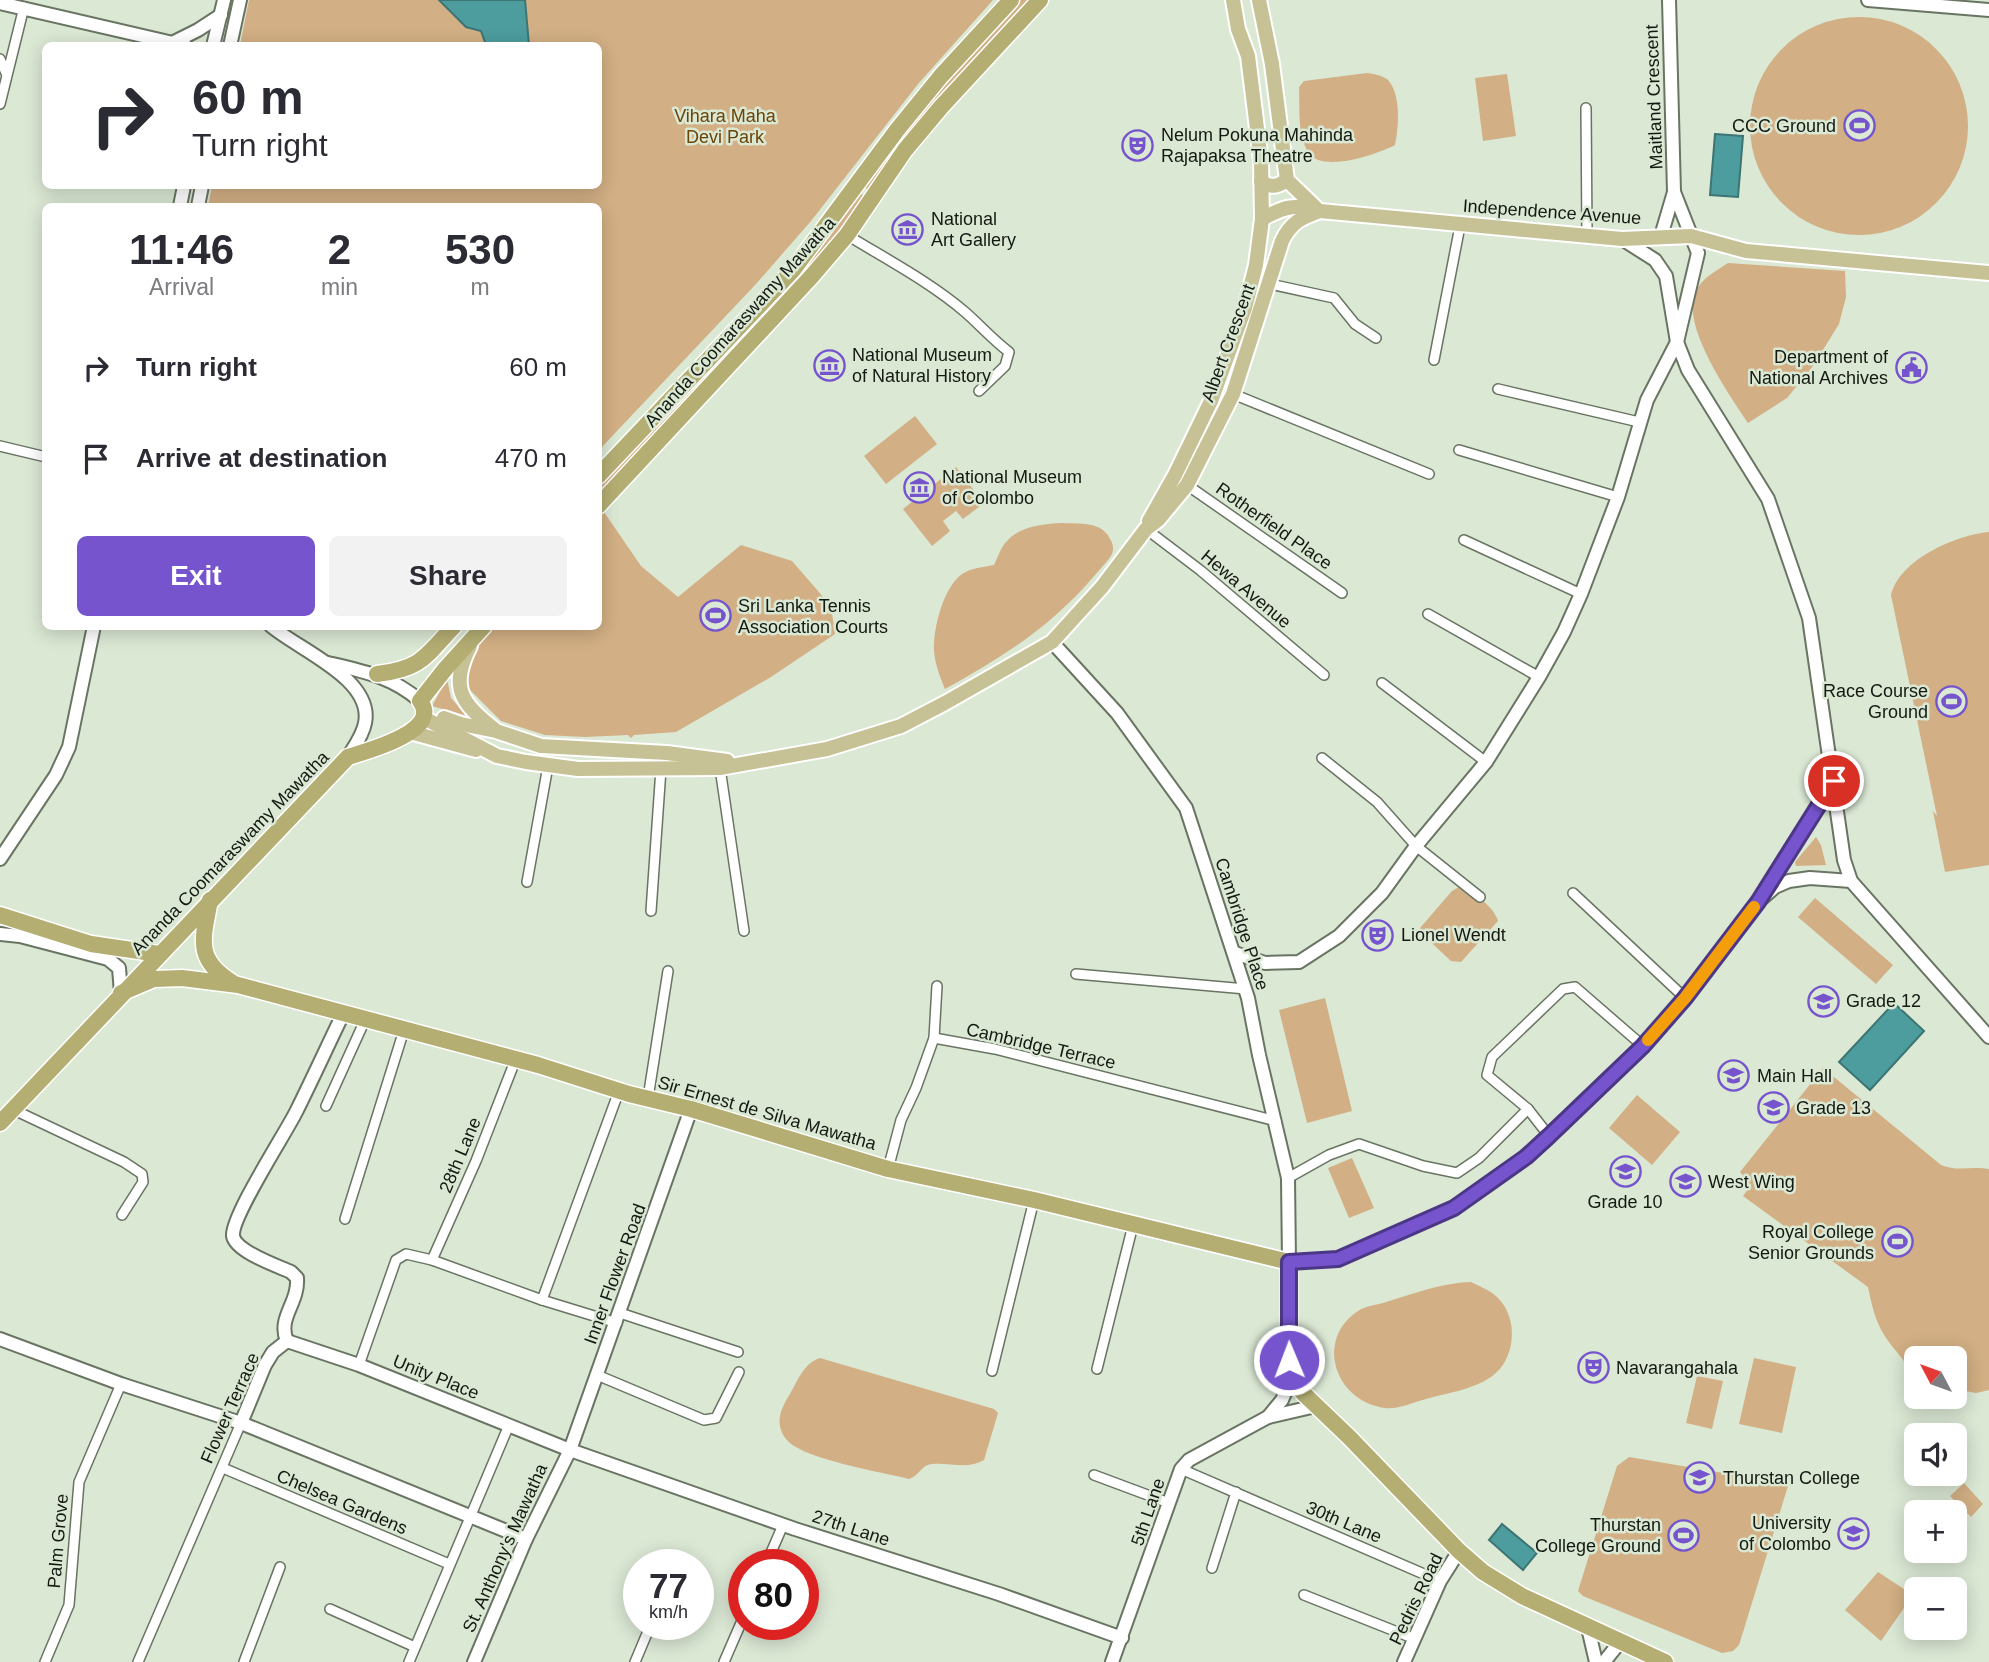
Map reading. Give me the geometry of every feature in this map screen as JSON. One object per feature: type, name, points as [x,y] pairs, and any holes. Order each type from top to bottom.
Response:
[{"type":"highway","name":"Ananda Coomaraswamy Mawatha","points":[[602,472],[793,270],[897,130],[1011,0]]},
{"type":"highway","name":"Ananda Coomaraswamy Mawatha","points":[[602,502],[761,334],[847,235],[905,150],[1040,0]]},
{"type":"highway","points":[[377,674],[402,671],[417,664],[450,630]]},
{"type":"highway","name":"Ananda Coomaraswamy Mawatha","points":[[0,1123],[348,757],[401,738],[410,732],[446,668],[480,631]]},
{"type":"highway","name":"Sir Ernest de Silva Mawatha","points":[[210,900],[203,945],[209,961],[219,974],[238,985]]},
{"type":"highway","points":[[0,915],[91,944],[159,954]]},
{"type":"highway","name":"Sir Ernest de Silva Mawatha","points":[[121,993],[154,979],[189,979],[238,985],[538,1065],[888,1169],[1034,1200],[1289,1262]]},
{"type":"highway","points":[[1289,1262],[1289,1360],[1299,1388],[1459,1551],[1483,1572],[1522,1597],[1665,1662]]},
{"type":"main road","points":[[214,42],[224,0]]},
{"type":"main road","points":[[231,42],[240,0]]},
{"type":"main road","name":"Albert Crescent","points":[[497,756],[578,769],[720,768],[827,749],[901,726],[1052,642],[1102,587],[1146,529],[1211,401],[1245,309],[1256,265],[1262,219],[1261,161],[1248,56],[1238,29],[1233,0]]},
{"type":"main road","points":[[1259,0],[1272,64],[1287,180],[1320,211]]},
{"type":"main road","name":"Maitland Crescent","points":[[1661,236],[1674,192],[1669,0]]},
{"type":"main road","points":[[1868,0],[1989,9]]},
{"type":"main road","points":[[0,3],[168,42]]},
{"type":"main road","points":[[174,42],[220,15]]},
{"type":"main road","points":[[1261,181],[1274,186],[1287,180]]},
{"type":"main road","name":"Maitland Crescent","points":[[1235,953],[1265,963],[1299,962],[1339,936],[1382,893],[1416,845],[1486,762],[1539,677],[1581,594],[1618,497],[1647,400],[1677,342],[1698,253],[1674,192]]},
{"type":"main road","name":"Independence Avenue","points":[[1262,219],[1299,206],[1320,211],[1460,226],[1622,239],[1691,236],[1746,251],[1989,273]]},
{"type":"main road","name":"Albert Crescent","points":[[1146,529],[1158,520],[1187,485],[1233,394],[1282,240],[1289,227],[1297,219],[1320,211]]},
{"type":"main road","points":[[1622,239],[1655,260],[1666,276],[1677,342],[1688,370],[1768,499],[1797,579],[1809,618],[1844,860],[1851,881],[1989,1037]]},
{"type":"main road","points":[[1231,348],[1241,370]]},
{"type":"main road","points":[[0,859],[56,775],[69,747],[93,630]]},
{"type":"main road","points":[[277,630],[355,687],[364,702],[365,724],[348,757]]},
{"type":"main road","points":[[480,631],[462,661],[459,682],[461,692],[472,711],[496,731]]},
{"type":"main road","name":"Cambridge Place","points":[[1052,642],[1117,713],[1186,808],[1246,989],[1276,1121],[1288,1178],[1289,1262]]},
{"type":"main road","points":[[324,662],[377,674],[408,690],[423,710],[497,756]]},
{"type":"main road","points":[[423,710],[461,724],[496,731],[541,746],[667,753],[746,764]]},
{"type":"main road","points":[[410,732],[497,756]]},
{"type":"main road","points":[[1289,1262],[1338,1259],[1454,1208],[1526,1157],[1643,1046],[1685,998],[1758,902],[1834,781]]},
{"type":"main road","points":[[1758,902],[1775,887],[1789,881],[1810,878],[1851,881]]},
{"type":"main road","points":[[0,934],[20,936],[108,959],[119,968],[121,993]]},
{"type":"main road","points":[[287,1341],[284,1324],[298,1291],[297,1278],[291,1272],[244,1251],[234,1240],[233,1233],[244,1204],[295,1114],[343,1014]]},
{"type":"main road","name":"Inner Flower Road","points":[[570,1450],[691,1109]]},
{"type":"main road","name":"Unity Place","points":[[287,1341],[359,1365],[570,1450]]},
{"type":"main road","name":"Flower Terrace","points":[[241,1423],[265,1366],[273,1352],[287,1341]]},
{"type":"main road","points":[[1,1343],[241,1423],[526,1539]]},
{"type":"main road","name":"5th Lane","points":[[1268,1418],[1282,1399],[1293,1374]]},
{"type":"main road","name":"5th Lane","points":[[1112,1662],[1181,1469],[1189,1460],[1268,1418],[1316,1406]]},
{"type":"main road","name":"27th Lane","points":[[570,1450],[783,1525],[999,1594],[1122,1638]]},
{"type":"main road","name":"St. Anthony's Mawatha","points":[[474,1662],[526,1539],[570,1450]]},
{"type":"main road","name":"Pedris Road","points":[[1404,1662],[1440,1581],[1459,1551]]},
{"type":"main road","points":[[1588,1628],[1596,1662]]},
{"type":"main road","points":[[1604,1662],[1620,1642]]},
{"type":"street","points":[[0,104],[24,8]]},
{"type":"street","points":[[0,59],[6,73]]},
{"type":"street","points":[[1586,108],[1587,235]]},
{"type":"street","points":[[1434,360],[1460,226]]},
{"type":"street","points":[[847,235],[965,312],[1009,352],[1006,366],[979,391]]},
{"type":"street","points":[[1270,284],[1336,299],[1355,324],[1376,338]]},
{"type":"street","points":[[1498,389],[1639,422]]},
{"type":"street","points":[[1233,394],[1429,474]]},
{"type":"street","points":[[0,446],[42,456]]},
{"type":"street","points":[[1459,450],[1618,497]]},
{"type":"street","name":"Rotherfield Place","points":[[1187,485],[1342,593]]},
{"type":"street","name":"Hewa Avenue","points":[[1146,529],[1200,570],[1324,675]]},
{"type":"street","points":[[1465,540],[1581,594]]},
{"type":"street","points":[[1428,614],[1539,677]]},
{"type":"street","points":[[1382,683],[1486,762]]},
{"type":"street","points":[[1322,758],[1377,802],[1416,845],[1480,897]]},
{"type":"street","points":[[527,882],[548,766]]},
{"type":"street","points":[[720,768],[744,931]]},
{"type":"street","points":[[651,911],[661,769]]},
{"type":"street","points":[[1573,894],[1685,998]]},
{"type":"street","points":[[648,1098],[668,971]]},
{"type":"street","points":[[1076,974],[1246,989]]},
{"type":"street","points":[[888,1169],[901,1120],[934,1038],[937,986]]},
{"type":"street","points":[[1549,1136],[1528,1109],[1487,1075],[1492,1057],[1563,989],[1575,987],[1643,1046]]},
{"type":"street","points":[[326,1106],[365,1020]]},
{"type":"street","points":[[345,1219],[404,1030]]},
{"type":"street","name":"Cambridge Terrace","points":[[934,1038],[995,1049],[1276,1121]]},
{"type":"street","name":"28th Lane","points":[[432,1260],[476,1161],[515,1061]]},
{"type":"street","points":[[542,1300],[619,1091]]},
{"type":"street","points":[[12,1109],[124,1162],[142,1174],[144,1182],[122,1215]]},
{"type":"street","points":[[1288,1178],[1329,1155],[1359,1144],[1423,1166],[1457,1173],[1479,1158],[1528,1109]]},
{"type":"street","points":[[992,1371],[1034,1200]]},
{"type":"street","points":[[1097,1369],[1133,1225]]},
{"type":"street","points":[[359,1365],[396,1260],[406,1254],[432,1260],[542,1300],[738,1352]]},
{"type":"street","points":[[597,1375],[704,1420],[716,1418],[740,1373]]},
{"type":"street","name":"Palm Grove","points":[[45,1662],[69,1605],[79,1482],[121,1384]]},
{"type":"street","name":"Flower Terrace","points":[[138,1662],[241,1423]]},
{"type":"street","points":[[409,1662],[509,1425]]},
{"type":"street","name":"Chelsea Gardens","points":[[223,1468],[449,1564]]},
{"type":"street","name":"30th Lane","points":[[1181,1469],[1440,1581]]},
{"type":"street","points":[[1094,1475],[1169,1503]]},
{"type":"street","points":[[1212,1568],[1236,1492]]},
{"type":"street","points":[[773,1549],[783,1525]]},
{"type":"street","points":[[244,1662],[280,1567]]},
{"type":"street","points":[[1304,1595],[1415,1639]]},
{"type":"street","points":[[330,1609],[415,1647]]},
{"type":"street","points":[[635,1662],[644,1640]]},
{"type":"street","points":[[724,1662],[734,1640]]},
{"type":"green space","name":"Vihara Maha Devi Park","points":[[249,0],[993,0],[918,84],[811,221],[756,284],[602,447],[602,203],[209,203],[211,189],[602,189],[602,42],[241,42]]},
{"type":"green space","points":[[1020,0],[1028,0],[928,113],[868,190],[863,186],[924,108]]},
{"type":"green space","name":"CCC Ground","points":[[1859,17],[1880,19],[1901,26],[1936,49],[1959,84],[1966,105],[1966,147],[1959,168],[1936,203],[1901,226],[1880,233],[1859,235],[1838,233],[1817,226],[1782,203],[1759,168],[1752,147],[1750,126],[1752,105],[1759,84],[1782,49],[1817,26],[1838,19]]},
{"type":"green space","points":[[1367,73],[1388,80],[1392,86],[1397,102],[1398,120],[1395,145],[1350,160],[1337,162],[1315,158],[1308,152],[1302,137],[1299,87],[1304,81]]},
{"type":"green space","points":[[1507,74],[1516,136],[1483,141],[1475,78]]},
{"type":"green space","points":[[859,192],[864,196],[803,278],[603,488],[602,479],[823,244]]},
{"type":"green space","points":[[1728,263],[1845,271],[1846,297],[1839,324],[1813,366],[1787,398],[1748,423],[1709,359],[1694,322],[1696,291],[1710,275]]},
{"type":"green space","points":[[915,416],[937,444],[886,484],[864,456]]},
{"type":"green space","points":[[956,467],[984,503],[963,519],[956,511],[943,521],[950,531],[932,546],[903,509]]},
{"type":"green space","name":"Sri Lanka Tennis Association Courts","points":[[604,512],[641,566],[678,597],[741,545],[792,561],[831,606],[835,634],[771,677],[676,732],[634,735],[631,738],[628,735],[545,735],[501,721],[468,688],[467,661],[491,630],[602,630]]},
{"type":"green space","points":[[1062,523],[1102,529],[1112,544],[1112,554],[1079,593],[1044,625],[987,665],[945,689],[935,661],[934,642],[940,610],[955,580],[970,570],[994,565],[1002,548],[1013,535],[1040,525]]},
{"type":"green space","name":"Race Course Ground","points":[[1989,532],[1989,865],[1945,872],[1933,811],[1937,816],[1891,595],[1905,570],[1931,551],[1961,538]]},
{"type":"green space","points":[[447,679],[451,698],[467,716],[432,706]]},
{"type":"green space","points":[[1816,837],[1826,865],[1796,866],[1795,862]]},
{"type":"green space","points":[[1459,887],[1482,900],[1498,921],[1461,962],[1451,961],[1420,932],[1420,928],[1452,891]]},
{"type":"green space","points":[[1815,898],[1893,965],[1876,984],[1798,917]]},
{"type":"green space","points":[[1325,998],[1352,1111],[1307,1123],[1279,1010]]},
{"type":"green space","name":"Royal College Senior Grounds","points":[[1823,1068],[1941,1165],[1989,1169],[1989,1390],[1976,1393],[1967,1391],[1967,1346],[1904,1346],[1904,1361],[1881,1329],[1868,1287],[1743,1196],[1751,1185],[1740,1172]]},
{"type":"green space","points":[[1637,1095],[1680,1132],[1652,1165],[1609,1128]]},
{"type":"green space","points":[[1352,1158],[1374,1208],[1349,1218],[1328,1168]]},
{"type":"green space","points":[[1471,1282],[1498,1298],[1509,1317],[1512,1328],[1510,1350],[1499,1370],[1468,1388],[1400,1407],[1385,1408],[1367,1403],[1353,1394],[1336,1367],[1334,1352],[1337,1337],[1345,1323],[1367,1307],[1437,1287]]},
{"type":"green space","points":[[820,1358],[994,1409],[998,1413],[984,1460],[965,1465],[928,1465],[909,1479],[824,1459],[794,1446],[786,1439],[780,1427],[782,1410],[802,1373],[814,1360]]},
{"type":"green space","points":[[1754,1358],[1796,1367],[1782,1433],[1739,1424]]},
{"type":"green space","points":[[1697,1376],[1723,1381],[1712,1429],[1686,1423]]},
{"type":"green space","name":"Thurstan College Ground","points":[[1629,1457],[1788,1486],[1739,1645],[1733,1651],[1722,1653],[1583,1596],[1578,1591],[1617,1466]]},
{"type":"green space","points":[[1961,1486],[1967,1486],[1983,1504],[1971,1517],[1967,1513],[1967,1500],[1954,1500],[1950,1496]]},
{"type":"green space","points":[[1878,1572],[1904,1589],[1904,1608],[1881,1641],[1845,1610]]},
{"type":"water","points":[[439,0],[525,0],[529,42],[485,42],[481,31],[466,27]]},
{"type":"water","points":[[1715,134],[1743,136],[1738,197],[1710,195]]},
{"type":"water","points":[[1894,1003],[1924,1031],[1870,1090],[1839,1062]]},
{"type":"water","points":[[1502,1524],[1537,1553],[1523,1570],[1489,1540]]},
{"type":"slow traffic","points":[[1648,1040],[1685,998],[1754,907]]},
{"type":"place","name":"CCC Ground","points":[[1859,126]]},
{"type":"place","name":"Nelum Pokuna Mahinda Rajapaksa Theatre","points":[[1138,145]]},
{"type":"place","name":"National Art Gallery","points":[[908,229]]},
{"type":"place","name":"National Museum of Natural History","points":[[829,365]]},
{"type":"place","name":"Department of National Archives","points":[[1911,367]]},
{"type":"place","name":"National Museum of Colombo","points":[[919,487]]},
{"type":"place","name":"Sri Lanka Tennis Association Courts","points":[[715,616]]},
{"type":"place","name":"Race Course Ground","points":[[1951,701]]},
{"type":"place","name":"Lionel Wendt","points":[[1378,935]]},
{"type":"place","name":"Grade 12","points":[[1823,1001]]},
{"type":"place","name":"Main Hall","points":[[1734,1076]]},
{"type":"place","name":"Grade 13","points":[[1773,1108]]},
{"type":"place","name":"Grade 10","points":[[1625,1172]]},
{"type":"place","name":"West Wing","points":[[1685,1182]]},
{"type":"place","name":"Royal College Senior Grounds","points":[[1897,1242]]},
{"type":"place","name":"Navarangahala","points":[[1593,1368]]},
{"type":"place","name":"Thurstan College","points":[[1700,1478]]},
{"type":"place","name":"University of Colombo","points":[[1854,1533]]},
{"type":"place","name":"Thurstan College Ground","points":[[1684,1535]]},
{"type":"route","points":[[1289,1360],[1289,1262],[1338,1259],[1454,1208],[1526,1157],[1643,1046],[1685,998],[1758,902],[1834,781]]}]
